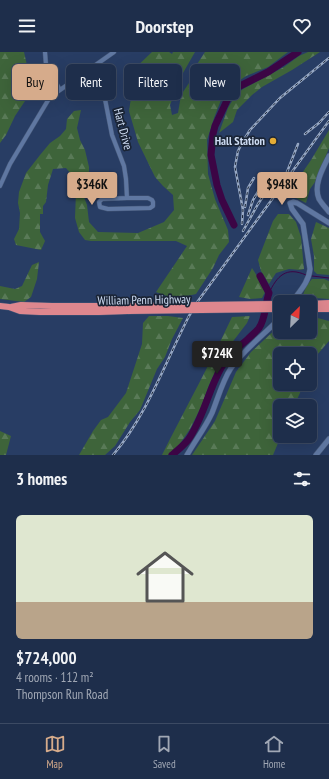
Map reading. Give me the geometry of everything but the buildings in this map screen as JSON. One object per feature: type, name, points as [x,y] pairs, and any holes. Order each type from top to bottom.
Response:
[{"type":"highway","points":[[317,304],[329,303]]},
{"type":"highway","name":"William Penn Highway","points":[[128,309],[273,304]]},
{"type":"highway","name":"William Penn Highway","points":[[0,306],[9,307],[21,305],[128,309],[273,309]]},
{"type":"highway","points":[[317,309],[329,309]]},
{"type":"street","points":[[45,52],[46,64],[60,90]]},
{"type":"street","points":[[95,64],[110,53]]},
{"type":"street","points":[[0,186],[10,164],[44,106],[50,97],[66,86]]},
{"type":"street","name":"Hart Drive","points":[[105,100],[112,135],[124,166],[127,198]]},
{"type":"street","points":[[329,156],[317,188],[320,199],[329,212]]},
{"type":"street","points":[[127,198],[148,198],[152,200],[153,206],[150,208],[108,209],[100,207],[98,202],[102,199],[127,198]]},
{"type":"street","points":[[297,295],[307,280],[310,269],[303,224],[292,209],[290,203],[297,203],[329,223]]},
{"type":"street","points":[[187,455],[209,419],[225,378],[232,367],[242,355],[273,326]]},
{"type":"street","points":[[316,455],[329,439]]},
{"type":"green space","points":[[0,52],[24,52],[27,64],[12,64],[12,100],[26,100],[0,143]]},
{"type":"green space","points":[[152,52],[169,52],[172,54],[173,52],[195,52],[182,78],[182,64],[139,64]]},
{"type":"green space","points":[[205,52],[288,52],[268,67],[246,76],[240,80],[240,64],[197,64]]},
{"type":"green space","points":[[308,52],[320,52],[262,87],[252,95],[237,110],[233,122],[219,133],[228,108],[233,100],[240,100],[240,92],[284,67],[299,56]]},
{"type":"green space","points":[[190,79],[190,100],[221,100],[207,140],[208,174],[215,199],[228,230],[229,242],[219,255],[213,268],[196,294],[171,297],[156,292],[187,246],[176,241],[85,240],[79,232],[75,218],[76,192],[72,175],[66,168],[53,169],[48,185],[46,202],[43,206],[43,214],[40,214],[40,232],[45,241],[41,250],[16,245],[14,239],[19,229],[19,192],[26,173],[50,143],[60,136],[66,129],[67,119],[74,111],[81,110],[77,128],[89,167],[89,173],[84,182],[84,197],[87,205],[89,222],[98,232],[138,233],[164,222],[174,210],[173,195],[155,177],[138,142],[129,111],[131,100],[172,100],[170,105],[172,115],[178,113],[180,100],[182,100],[182,94]]},
{"type":"green space","points":[[329,130],[329,148],[315,182],[310,189],[306,203],[290,195],[296,182]]},
{"type":"green space","points":[[278,214],[289,214],[296,222],[301,237],[304,269],[289,269],[276,273],[269,284],[261,271],[258,260],[273,221]]},
{"type":"green space","points":[[316,222],[329,228],[329,275],[317,274],[314,271],[314,256],[311,239]]},
{"type":"green space","points":[[39,262],[37,279],[31,297],[24,302],[0,299],[0,286],[15,289],[22,286],[32,265]]},
{"type":"green space","points":[[252,268],[265,292],[262,298],[250,299],[239,297]]},
{"type":"green space","points":[[312,279],[324,279],[329,281],[329,299],[317,298],[317,295],[303,295],[307,285]]},
{"type":"green space","points":[[149,316],[183,318],[165,357],[157,369],[140,410],[130,422],[115,446],[105,455],[79,455],[101,420],[108,417],[126,393],[142,344],[143,323]]},
{"type":"green space","points":[[250,316],[247,323],[224,353],[190,429],[179,445],[168,455],[162,455],[232,317]]},
{"type":"green space","points":[[317,318],[329,321],[329,341],[317,355],[317,347],[273,347],[273,391],[301,391],[297,399],[273,399],[273,443],[278,443],[273,455],[192,455],[215,421],[236,372],[251,352],[273,332],[273,339],[317,339]]},
{"type":"green space","points":[[0,431],[11,436],[6,455],[0,455]]},
{"type":"waterway","points":[[234,225],[222,200],[217,185],[211,155],[215,126],[231,92],[234,89],[268,72],[298,52]]},
{"type":"waterway","points":[[269,293],[275,282],[283,274],[288,272],[299,272],[306,275]]},
{"type":"waterway","points":[[172,455],[188,440],[193,432],[202,414],[216,377],[224,363],[233,352],[257,331],[261,324],[269,293],[260,276]]},
{"type":"waterway","points":[[312,276],[329,278]]},
{"type":"railway","points":[[242,224],[243,210],[235,167],[238,151],[242,143],[250,130],[280,98],[329,58]]},
{"type":"railway","points":[[305,134],[319,123],[329,112]]},
{"type":"railway","points":[[113,455],[136,423],[146,406],[189,316],[198,301],[329,121]]},
{"type":"railway","points":[[287,172],[298,144]]},
{"type":"railway","points":[[245,207],[248,188],[254,178]]},
{"type":"railway","points":[[248,215],[253,200],[262,185]]},
{"type":"railway","points":[[243,231],[268,189]]},
{"type":"place","name":"Hall Station","points":[[273,141]]}]
